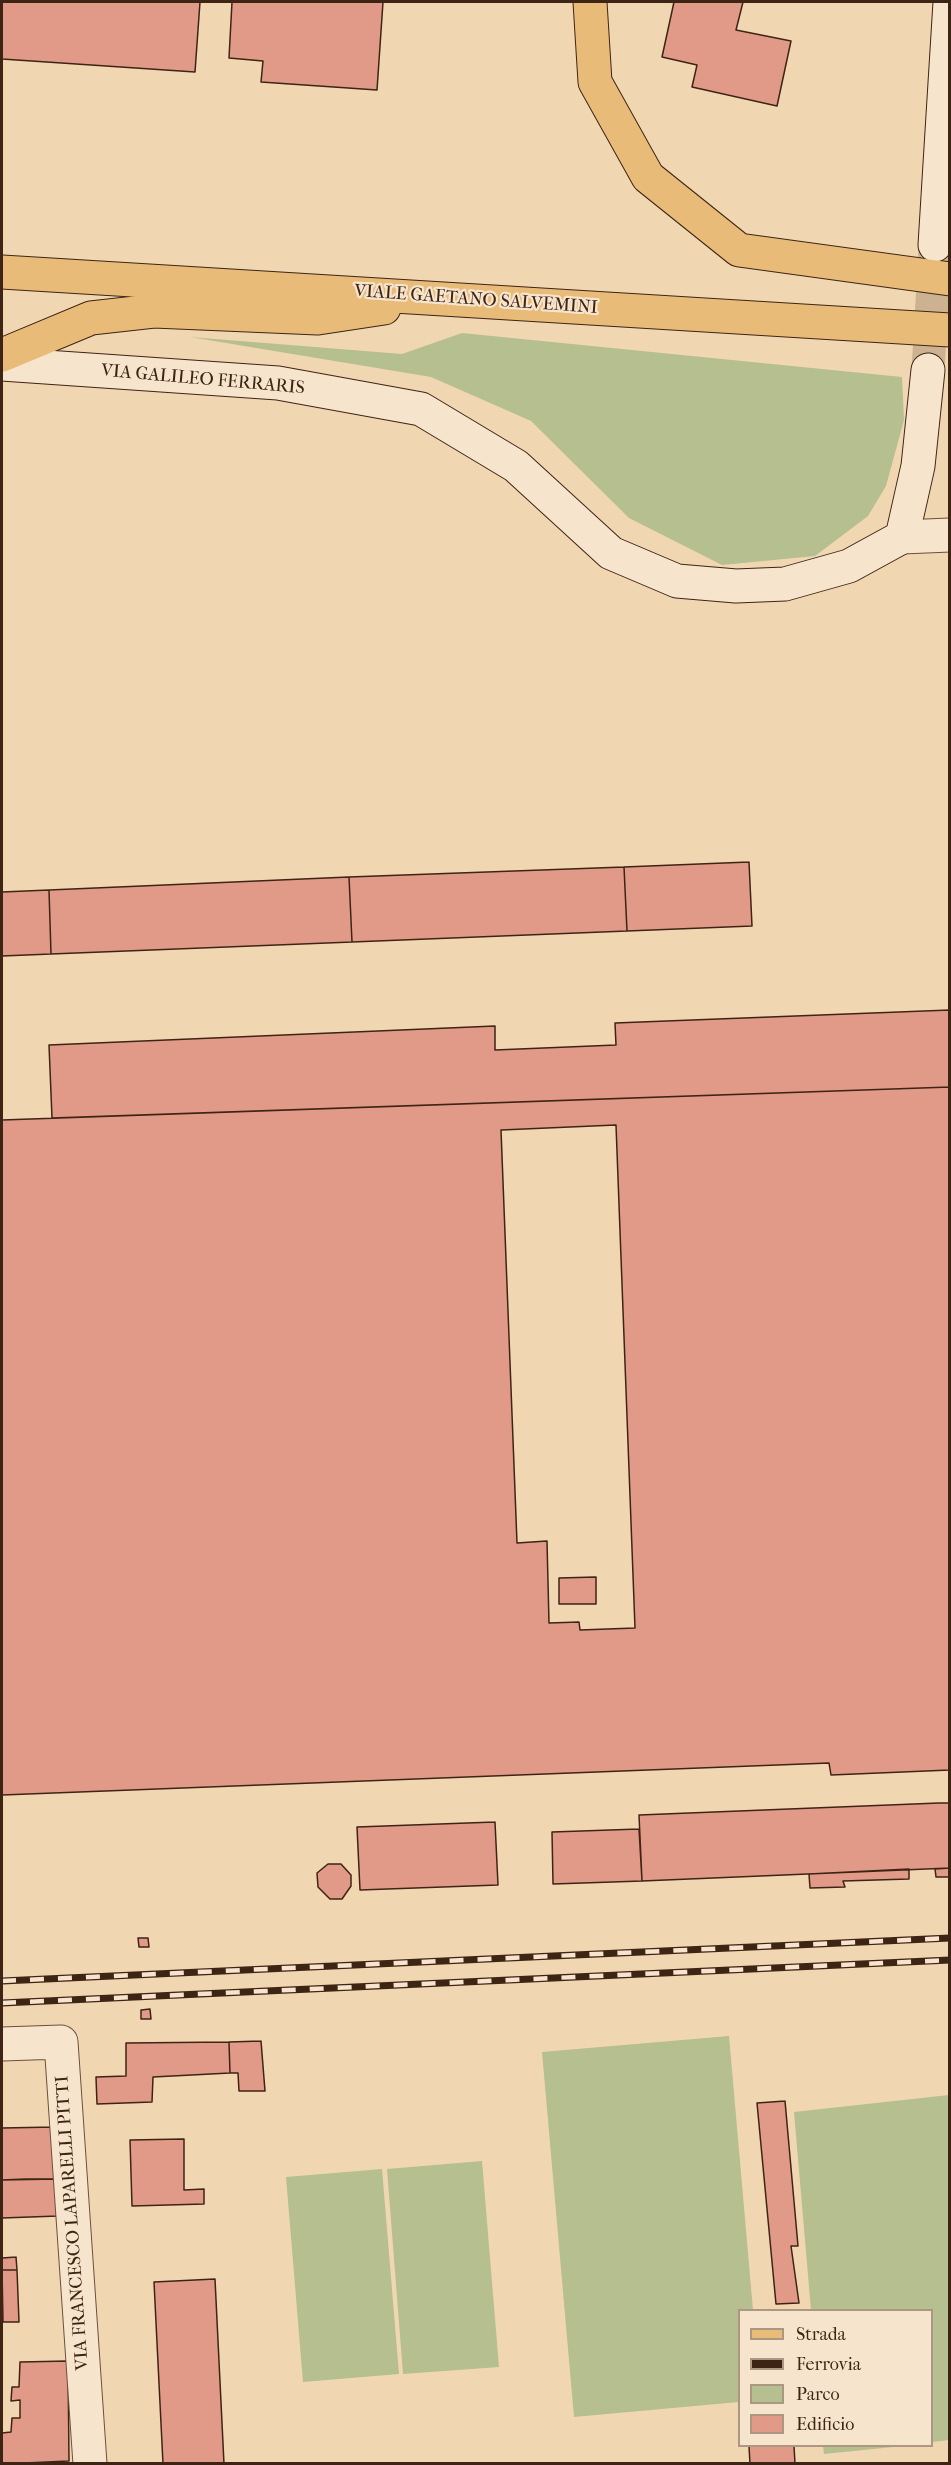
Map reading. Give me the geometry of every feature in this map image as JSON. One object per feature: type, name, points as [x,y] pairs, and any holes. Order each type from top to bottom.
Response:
[{"type":"main road","points":[[590,2],[595,82],[648,177],[739,250],[950,279]]},
{"type":"main road","name":"VIALE GAETANO SALVEMINI","points":[[2,272],[950,328]]},
{"type":"main road","points":[[2,355],[91,318],[154,311],[318,318],[444,298]]},
{"type":"street","points":[[935,245],[950,3]]},
{"type":"street","name":"VIA GALILEO FERRARIS","points":[[2,364],[278,383],[421,409],[516,466],[610,553],[677,581],[736,586],[785,584],[849,566],[902,537],[950,535]]},
{"type":"street","points":[[902,537],[918,466],[928,370]]},
{"type":"street","name":"VIA FRANCESCO LAPARELLI PITTI","points":[[2,2044],[61,2042],[90,2463]]},
{"type":"green space","points":[[462,333],[902,377],[904,420],[886,486],[868,516],[815,556],[722,565],[629,518],[531,421],[431,377],[190,337],[402,354]]},
{"type":"green space","points":[[729,2036],[753,2309],[738,2309],[738,2402],[574,2417],[542,2052]]},
{"type":"green space","points":[[949,2095],[949,2440],[933,2442],[933,2309],[811,2309],[794,2112]]},
{"type":"green space","points":[[482,2161],[499,2367],[403,2374],[387,2169]]},
{"type":"green space","points":[[382,2169],[399,2374],[303,2382],[286,2177]]},
{"type":"green space","points":[[823,2447],[893,2447],[824,2454]]},
{"type":"building","points":[[2,2],[200,2],[195,72],[2,59]]},
{"type":"building","points":[[232,2],[383,2],[377,90],[261,82],[263,61],[229,58]]},
{"type":"building","points":[[674,2],[743,2],[736,30],[791,41],[777,106],[692,87],[697,65],[662,57]]},
{"type":"building","points":[[749,862],[752,926],[627,931],[624,867]]},
{"type":"building","points":[[624,867],[627,931],[352,942],[349,877]]},
{"type":"building","points":[[349,877],[352,942],[51,954],[49,890]]},
{"type":"building","points":[[49,890],[51,954],[2,956],[2,892]]},
{"type":"building","points":[[950,1010],[950,1087],[52,1118],[49,1045],[495,1026],[495,1050],[616,1045],[615,1023]]},
{"type":"building","points":[[950,1087],[950,1770],[831,1775],[829,1763],[2,1795],[2,1120]],"holes":[[[616,1125],[635,1628],[580,1630],[579,1622],[549,1623],[547,1541],[517,1543],[501,1130]]]},
{"type":"building","points":[[596,1577],[596,1604],[559,1604],[559,1578]]},
{"type":"building","points":[[950,1803],[950,1868],[642,1881],[639,1815]]},
{"type":"building","points":[[495,1822],[498,1885],[360,1890],[357,1827]]},
{"type":"building","points":[[639,1829],[642,1881],[553,1884],[552,1832]]},
{"type":"building","points":[[328,1864],[341,1864],[351,1875],[351,1886],[342,1899],[330,1899],[318,1887],[317,1873]]},
{"type":"building","points":[[950,1868],[950,1877],[936,1877],[935,1869]]},
{"type":"building","points":[[909,1869],[909,1879],[843,1881],[845,1887],[810,1888],[809,1874]]},
{"type":"building","points":[[138,1938],[148,1938],[149,1947],[139,1947]]},
{"type":"building","points":[[150,2009],[151,2019],[141,2019],[141,2010]]},
{"type":"building","points":[[261,2041],[265,2091],[239,2091],[238,2073],[230,2073],[229,2042]]},
{"type":"building","points":[[229,2042],[230,2073],[153,2077],[152,2102],[97,2104],[96,2077],[126,2076],[126,2043]]},
{"type":"building","points":[[785,2101],[798,2246],[791,2246],[799,2303],[776,2304],[757,2103]]},
{"type":"building","points":[[55,2127],[57,2179],[2,2180],[2,2128]]},
{"type":"building","points":[[184,2139],[184,2190],[204,2189],[204,2204],[132,2206],[130,2140]]},
{"type":"building","points":[[57,2179],[58,2216],[2,2218],[2,2180]]},
{"type":"building","points":[[16,2257],[17,2270],[2,2270],[2,2258]]},
{"type":"building","points":[[2,2270],[17,2270],[19,2322],[3,2322]]},
{"type":"building","points":[[215,2279],[224,2464],[163,2464],[154,2282]]},
{"type":"building","points":[[68,2361],[69,2461],[2,2464],[2,2433],[11,2432],[12,2418],[20,2418],[20,2400],[11,2401],[12,2387],[19,2387],[20,2362]]},
{"type":"building","points":[[749,2447],[794,2447],[795,2464],[750,2464]]},
{"type":"tunnel","points":[[928,370],[935,250]]},
{"type":"railway","points":[[2,1981],[950,1938]]},
{"type":"railway","points":[[2,2003],[950,1960]]}]
